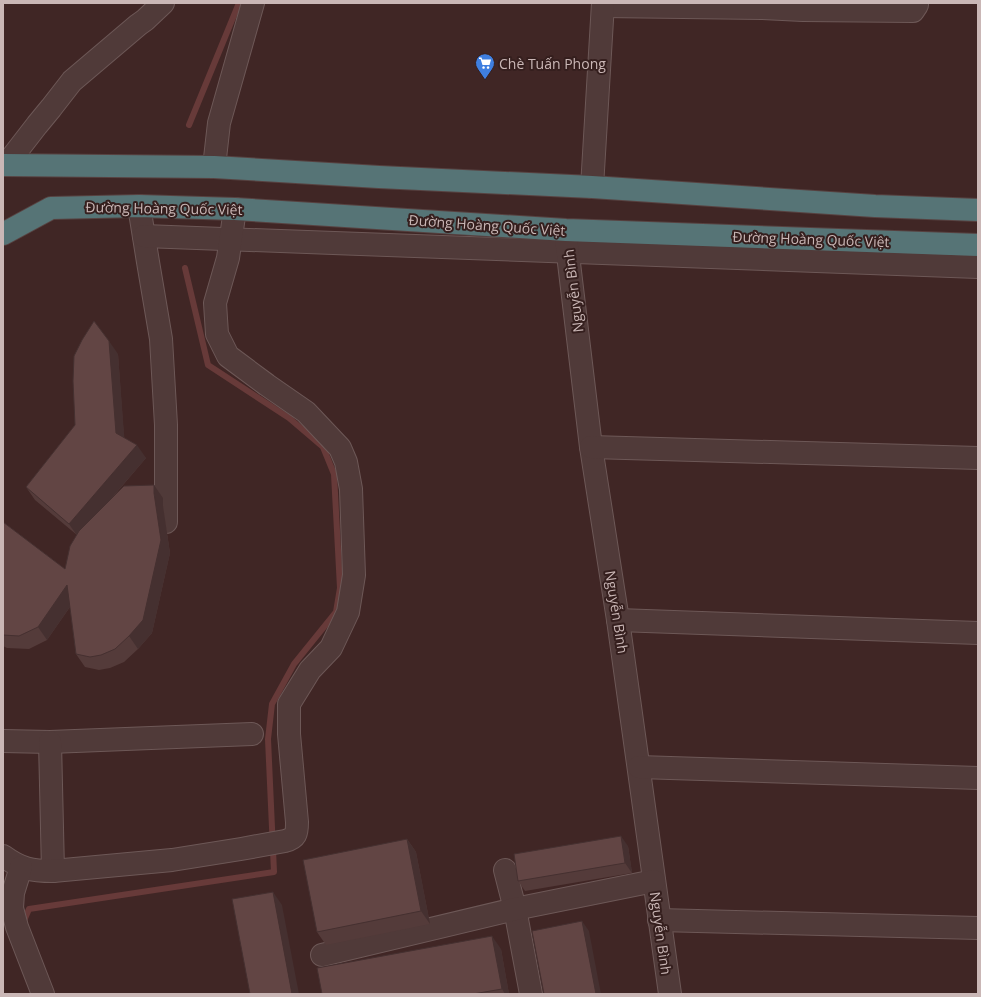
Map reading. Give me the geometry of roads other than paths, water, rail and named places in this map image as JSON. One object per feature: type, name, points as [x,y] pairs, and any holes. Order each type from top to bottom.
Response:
[{"type":"highway","points":[[4,165],[214,167],[592,187],[876,206],[978,210]]},
{"type":"highway","name":"Đường Hoàng Quốc Việt","points":[[3,234],[51,208],[139,206],[235,209],[566,230],[978,245]]},
{"type":"street","points":[[4,165],[52,108],[72,81],[138,25],[145,12],[163,3]]},
{"type":"street","points":[[214,167],[219,123],[253,3]]},
{"type":"street","points":[[592,187],[603,4],[762,6],[803,10],[912,11],[917,3]]},
{"type":"street","points":[[139,206],[161,339],[166,425],[166,522]]},
{"type":"street","points":[[43,994],[17,927],[12,908],[12,862],[37,871],[53,871],[172,860],[285,841],[292,839],[295,836],[297,829],[289,734],[289,704],[310,670],[331,648],[348,612],[354,575],[351,490],[346,462],[340,448],[306,412],[228,356],[217,334],[215,303],[228,258],[235,209]]},
{"type":"street","name":"Nguyễn Bình","points":[[566,230],[591,448],[618,620],[670,994]]},
{"type":"street","points":[[144,236],[978,267]]},
{"type":"street","points":[[591,448],[978,458]]},
{"type":"street","points":[[618,620],[978,633]]},
{"type":"street","points":[[3,741],[50,742],[252,734]]},
{"type":"street","points":[[50,742],[53,871]]},
{"type":"street","points":[[639,767],[978,778]]},
{"type":"street","points":[[505,870],[515,909],[531,994]]},
{"type":"street","points":[[322,955],[515,909],[654,881]]},
{"type":"street","points":[[659,920],[978,928]]},
{"type":"waterway","points":[[189,125],[239,3]]},
{"type":"waterway","points":[[23,923],[29,909],[274,872],[268,739],[272,704],[294,664],[336,612],[340,588],[334,474],[323,447],[289,418],[208,365],[185,268]]},
{"type":"place","name":"Chè Tuấn Phong","points":[[485,80]]}]
